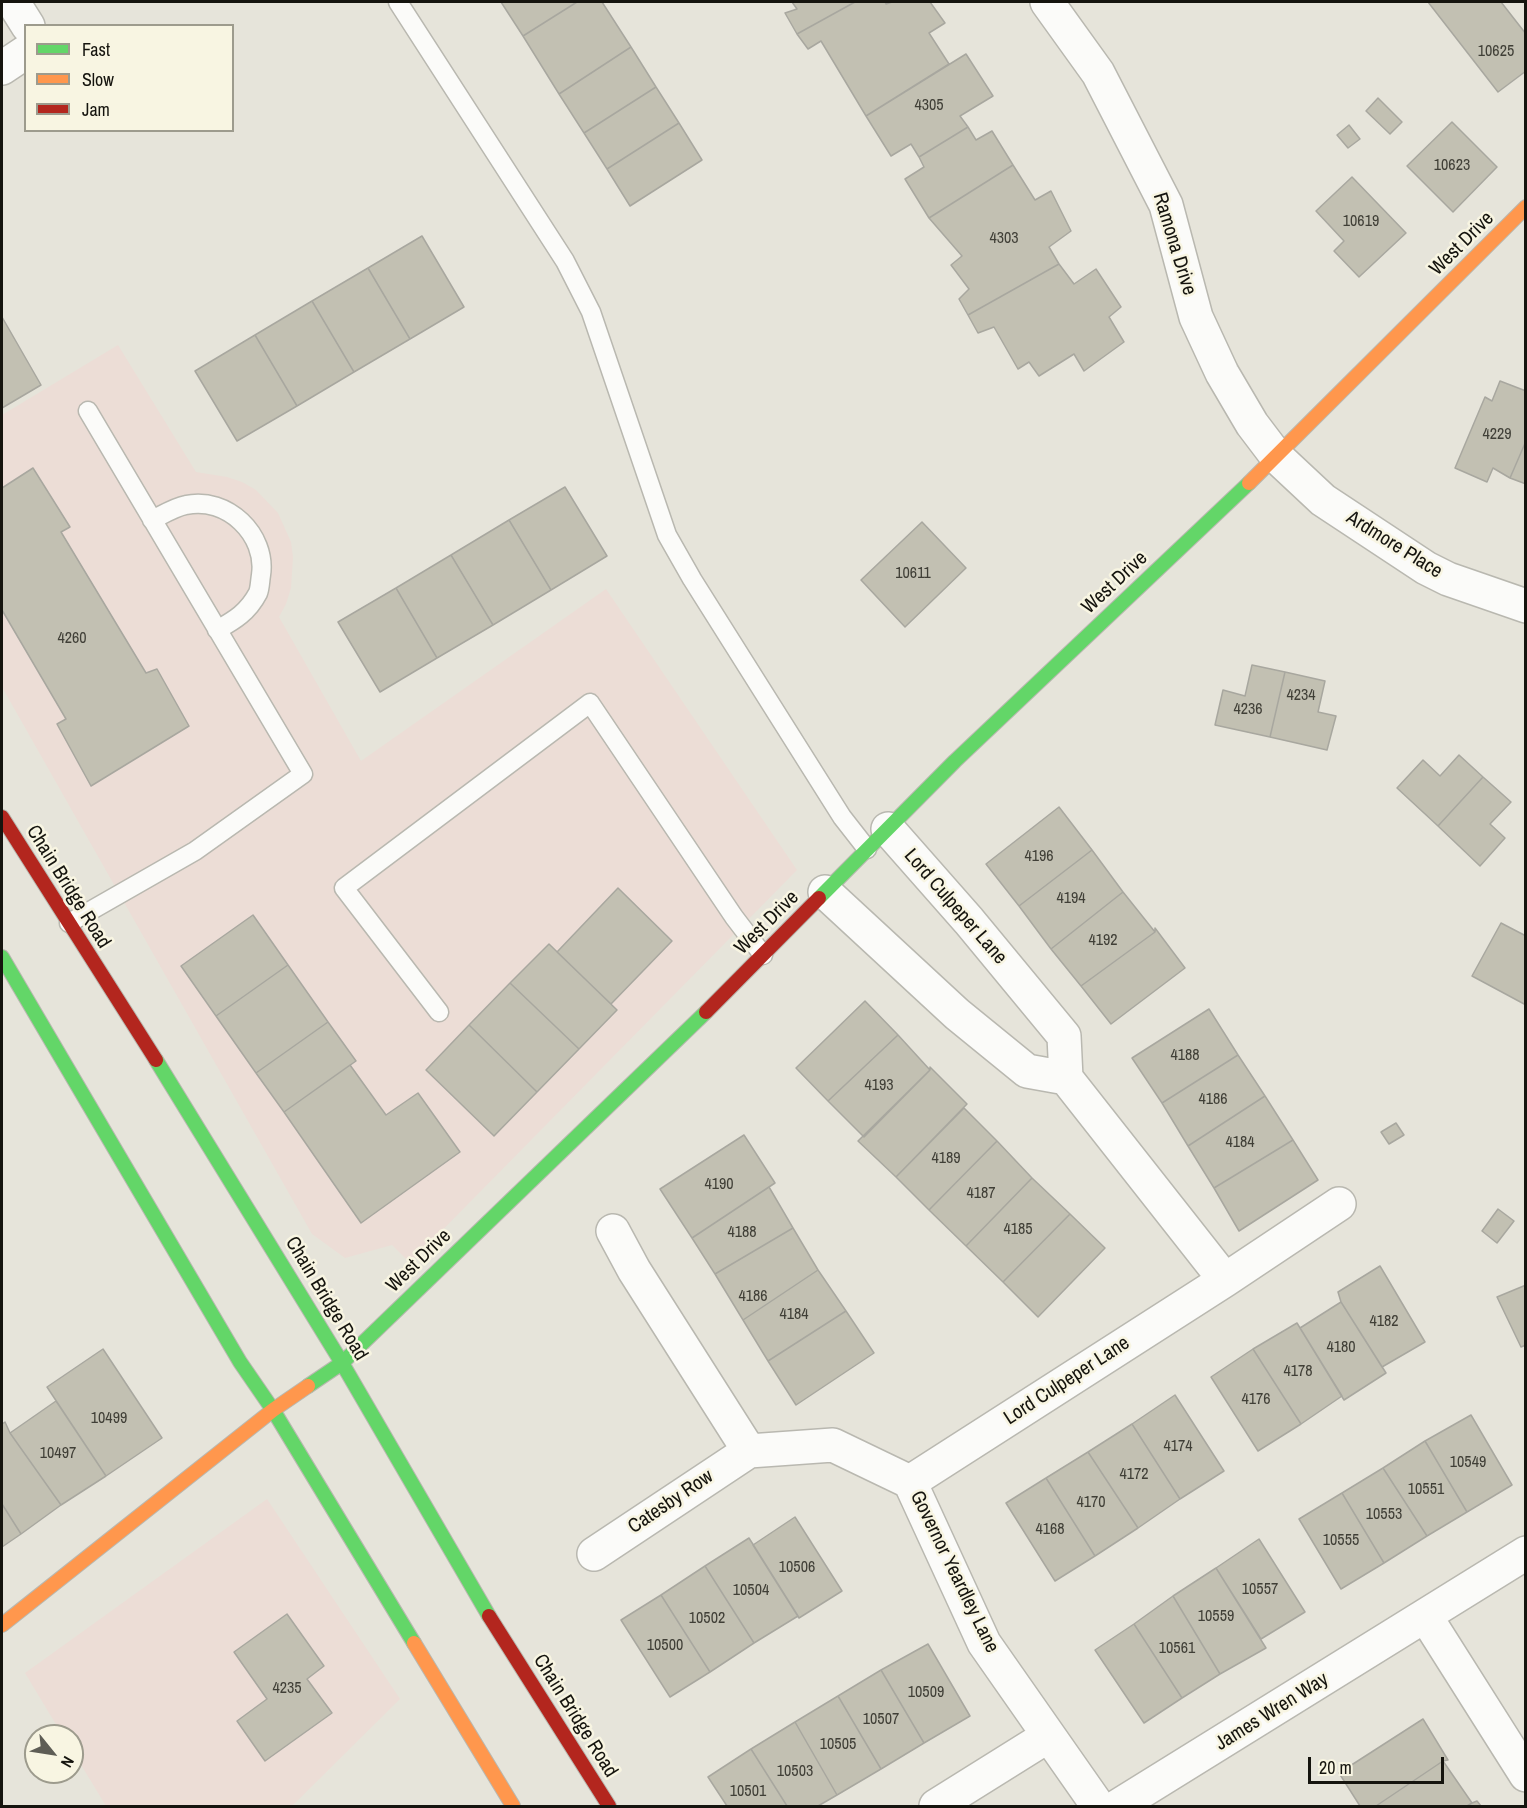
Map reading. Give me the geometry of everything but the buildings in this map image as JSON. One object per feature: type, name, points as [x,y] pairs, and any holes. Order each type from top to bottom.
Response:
[{"type":"main road","name":"West Drive","points":[[2,1625],[273,1410],[342,1363],[694,1024],[955,761],[1277,457],[1526,207]]},
{"type":"main road","name":"Chain Bridge Road","points":[[2,817],[178,1095],[342,1363],[489,1617],[609,1806]]},
{"type":"main road","points":[[2,957],[240,1362],[273,1410],[513,1806]]},
{"type":"street","points":[[13,2],[27,24]]},
{"type":"street","name":"Ramona Drive","points":[[1047,2],[1098,73],[1166,205],[1196,317],[1222,373],[1252,424],[1277,457]]},
{"type":"street","points":[[2,68],[24,53]]},
{"type":"street","name":"Ardmore Place","points":[[1277,457],[1323,500],[1426,568],[1448,579],[1526,606]]},
{"type":"street","name":"Lord Culpeper Lane","points":[[878,839],[969,921],[1064,1036],[1066,1078]]},
{"type":"street","points":[[825,892],[957,1014],[1027,1071],[1066,1078],[1225,1280]]},
{"type":"street","name":"Lord Culpeper Lane","points":[[910,1482],[1339,1204]]},
{"type":"street","points":[[613,1231],[634,1270],[749,1451]]},
{"type":"street","name":"Governor Yeardley Lane","points":[[749,1451],[833,1445],[910,1482],[984,1643],[1098,1806]]},
{"type":"street","name":"Catesby Row","points":[[594,1554],[749,1451]]},
{"type":"street","name":"James Wren Way","points":[[1118,1806],[1526,1553]]},
{"type":"street","points":[[1426,1617],[1526,1775]]},
{"type":"street","points":[[936,1806],[1048,1736]]},
{"type":"lane","points":[[398,2],[571,271],[594,319],[667,535],[692,579],[842,817],[878,839]]},
{"type":"lane","points":[[69,923],[195,851],[303,774],[88,411]]},
{"type":"lane","points":[[152,520],[186,504],[213,505],[237,516],[255,537],[262,564],[258,592],[242,615],[218,630]]},
{"type":"lane","points":[[439,1012],[344,888],[590,704],[734,918],[763,955]]},
{"type":"shaded area","points":[[118,345],[196,472],[242,482],[256,490],[278,513],[291,542],[293,557],[291,588],[279,617],[361,761],[606,589],[797,870],[410,1263],[392,1245],[345,1258],[312,1234],[2,687],[2,415]]},
{"type":"shaded area","points":[[267,1499],[400,1699],[292,1806],[106,1806],[84,1770],[84,1724],[56,1724],[25,1673]]},
{"type":"traffic: fast","points":[[819,898],[955,761],[1249,483]]},
{"type":"traffic: fast","points":[[2,957],[240,1362],[273,1410],[414,1643]]},
{"type":"traffic: fast","points":[[308,1386],[342,1363],[706,1012]]},
{"type":"traffic: fast","points":[[156,1060],[342,1363],[489,1616]]},
{"type":"traffic: slow","points":[[1249,483],[1526,207]]},
{"type":"traffic: slow","points":[[2,1625],[273,1410],[308,1386]]},
{"type":"traffic: slow","points":[[414,1643],[513,1806]]},
{"type":"traffic: jam","points":[[2,817],[156,1060]]},
{"type":"traffic: jam","points":[[706,1012],[819,898]]},
{"type":"traffic: jam","points":[[489,1616],[609,1806]]}]
